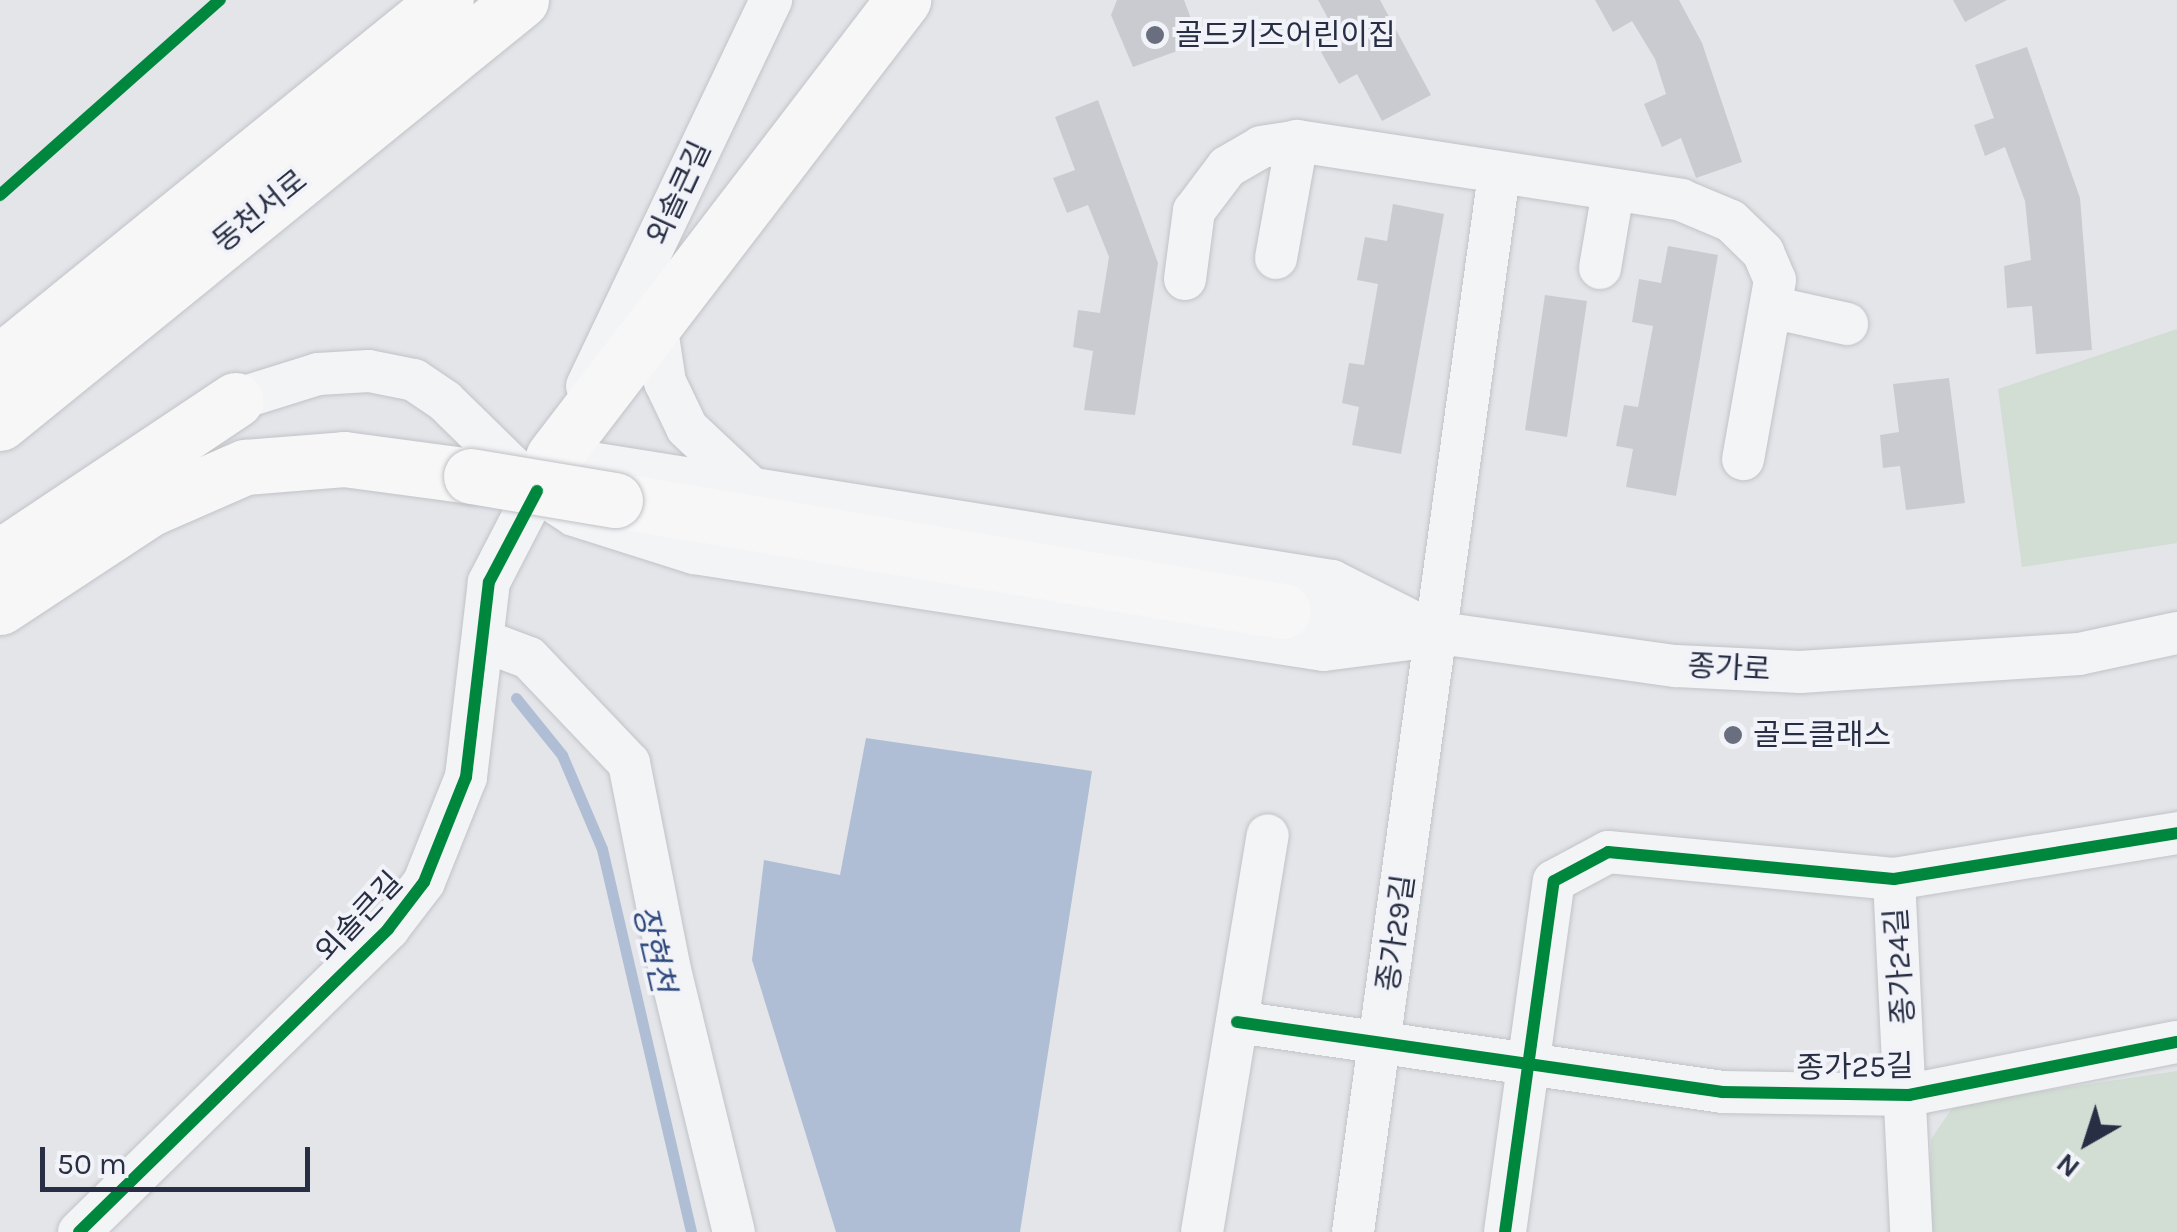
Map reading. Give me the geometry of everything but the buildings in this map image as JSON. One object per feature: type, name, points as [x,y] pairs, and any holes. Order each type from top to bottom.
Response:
[{"type":"main road","name":"동천서로","points":[[0,362],[446,0]]},
{"type":"main road","name":"동천서로","points":[[0,423],[521,0]]},
{"type":"main road","points":[[545,474],[903,0]]},
{"type":"main road","points":[[0,557],[236,400]]},
{"type":"main road","points":[[0,607],[152,508],[245,467],[344,459],[471,476],[1282,611]]},
{"type":"street","name":"외솔큰길","points":[[79,1232],[388,930],[424,882],[466,776],[489,582],[545,474],[771,0]]},
{"type":"street","points":[[1276,258],[1297,141]]},
{"type":"street","points":[[1185,279],[1194,211],[1227,167],[1261,147],[1297,141],[1680,200],[1731,221],[1762,252],[1775,280],[1742,459]]},
{"type":"street","name":"종가29길","points":[[1353,1232],[1440,635],[1499,174]]},
{"type":"street","points":[[1600,268],[1614,190]]},
{"type":"street","points":[[651,252],[654,326],[665,382],[687,428],[751,489]]},
{"type":"street","points":[[1771,306],[1847,324]]},
{"type":"street","points":[[236,400],[318,374],[368,371],[414,380],[545,474],[623,536],[694,553],[1324,650],[1440,635]]},
{"type":"street","points":[[545,474],[751,489],[1332,581],[1440,635]]},
{"type":"street","name":"종가로","points":[[1282,611],[1676,666],[1800,672],[2060,656],[2177,634]]},
{"type":"street","points":[[484,641],[528,658],[630,763],[670,970],[734,1232]]},
{"type":"street","points":[[1505,1232],[1554,881],[1608,852],[1894,880],[2177,833]]},
{"type":"street","points":[[1202,1232],[1268,835]]},
{"type":"street","name":"종가24길","points":[[1894,880],[1908,1095],[1911,1232]]},
{"type":"street","name":"종가25길","points":[[1237,1022],[1722,1092],[1908,1095],[2177,1042]]},
{"type":"shaded area","points":[[2177,329],[2177,543],[2022,567],[1998,389]]},
{"type":"shaded area","points":[[2177,1071],[2177,1232],[1929,1232],[1931,1139],[1955,1104]]},
{"type":"water","points":[[866,738],[1092,771],[1020,1232],[836,1232],[752,960],[764,860],[840,875]]},
{"type":"waterway","name":"장현천","points":[[516,698],[562,755],[602,849],[691,1232]]},
{"type":"cycle path","points":[[0,195],[220,0]]},
{"type":"cycle path","points":[[79,1232],[388,929],[424,882],[466,777],[489,582],[537,491]]},
{"type":"cycle path","points":[[1505,1232],[1554,881],[1608,852],[1894,879],[2177,833]]},
{"type":"cycle path","points":[[1237,1022],[1722,1092],[1909,1095],[2177,1042]]},
{"type":"place","name":"골드키즈어린이집","points":[[1155,35]]},
{"type":"place","name":"골드클래스","points":[[1733,735]]}]
